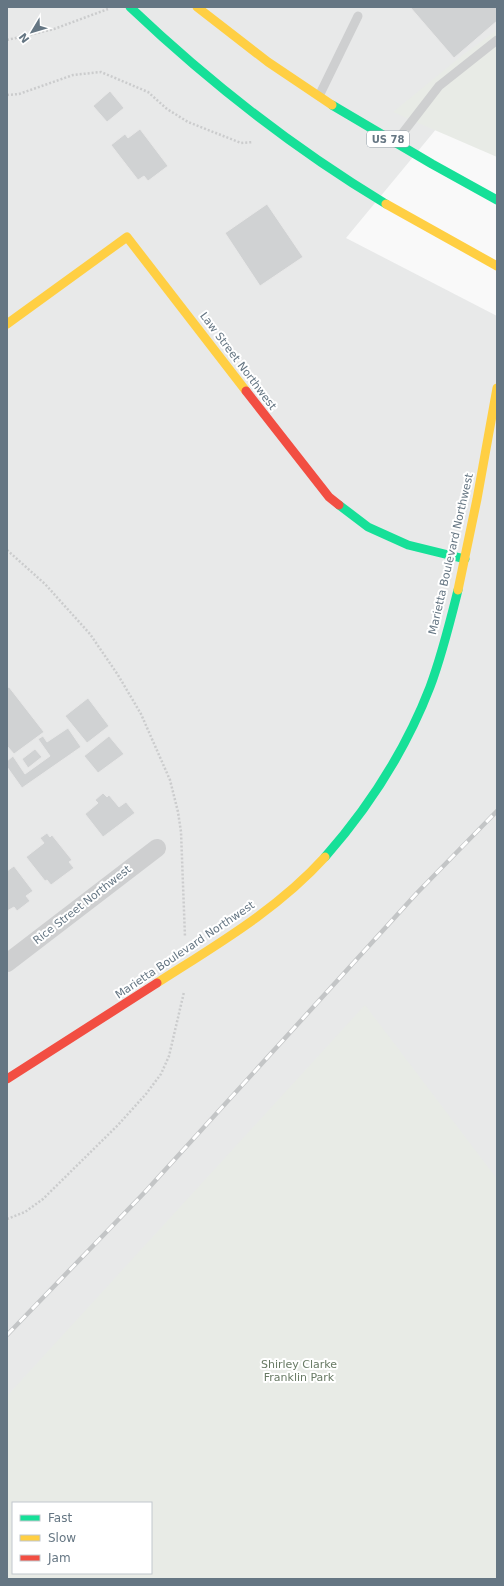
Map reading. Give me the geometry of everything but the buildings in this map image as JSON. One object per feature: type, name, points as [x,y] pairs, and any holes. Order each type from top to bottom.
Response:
[{"type":"main road","points":[[130,7],[220,88],[286,139],[396,211],[497,266]]},
{"type":"main road","name":"US 78","points":[[197,7],[283,73],[319,97],[395,143],[497,200]]},
{"type":"main road","name":"Law Street Northwest","points":[[7,324],[128,237],[297,458],[329,497],[368,527],[408,545],[465,559]]},
{"type":"main road","name":"Marietta Boulevard Northwest","points":[[7,1080],[166,977],[220,944],[257,918],[295,886],[326,855],[373,796],[416,720],[430,686],[448,632],[476,506],[497,388]]},
{"type":"street","name":"Rice Street Northwest","points":[[7,963],[157,848]]},
{"type":"lane","points":[[319,97],[358,16]]},
{"type":"lane","points":[[395,143],[439,86],[497,40]]},
{"type":"path","points":[[7,40],[54,29],[114,7]]},
{"type":"path","points":[[7,95],[19,94],[73,75],[101,72],[148,92],[167,109],[188,122],[241,143],[286,139]]},
{"type":"path","points":[[7,550],[45,584],[90,634],[118,675],[141,714],[170,780],[178,812],[181,832],[185,941]]},
{"type":"path","points":[[7,1219],[25,1212],[43,1199],[118,1125],[146,1094],[161,1074],[169,1056],[186,988]]},
{"type":"shaded area","points":[[7,7],[497,7],[497,59],[490,64],[346,238],[497,316],[497,1579],[7,1579]]},
{"type":"green space","points":[[497,30],[497,157],[393,112],[464,54]]},
{"type":"green space","name":"Shirley Clarke Franklin Park","points":[[365,1005],[497,1179],[497,1579],[7,1579],[7,1396]]},
{"type":"railway","points":[[7,1335],[145,1192],[417,893],[497,811]]},
{"type":"traffic: fast","points":[[130,7],[190,62],[253,113],[318,160],[386,204]]},
{"type":"traffic: fast","points":[[332,105],[432,164],[497,200]]},
{"type":"traffic: fast","points":[[339,505],[368,527],[408,545],[465,559]]},
{"type":"traffic: fast","points":[[325,857],[357,818],[371,798],[410,733],[430,687],[446,638],[458,590]]},
{"type":"traffic: slow","points":[[197,7],[268,62],[332,105]]},
{"type":"traffic: slow","points":[[386,204],[497,266]]},
{"type":"traffic: slow","points":[[7,324],[127,237],[246,391]]},
{"type":"traffic: slow","points":[[458,590],[477,499],[497,388]]},
{"type":"traffic: slow","points":[[157,983],[245,926],[287,894],[325,857]]},
{"type":"traffic: jam","points":[[246,391],[329,497],[339,505]]},
{"type":"traffic: jam","points":[[7,1079],[157,983]]}]
